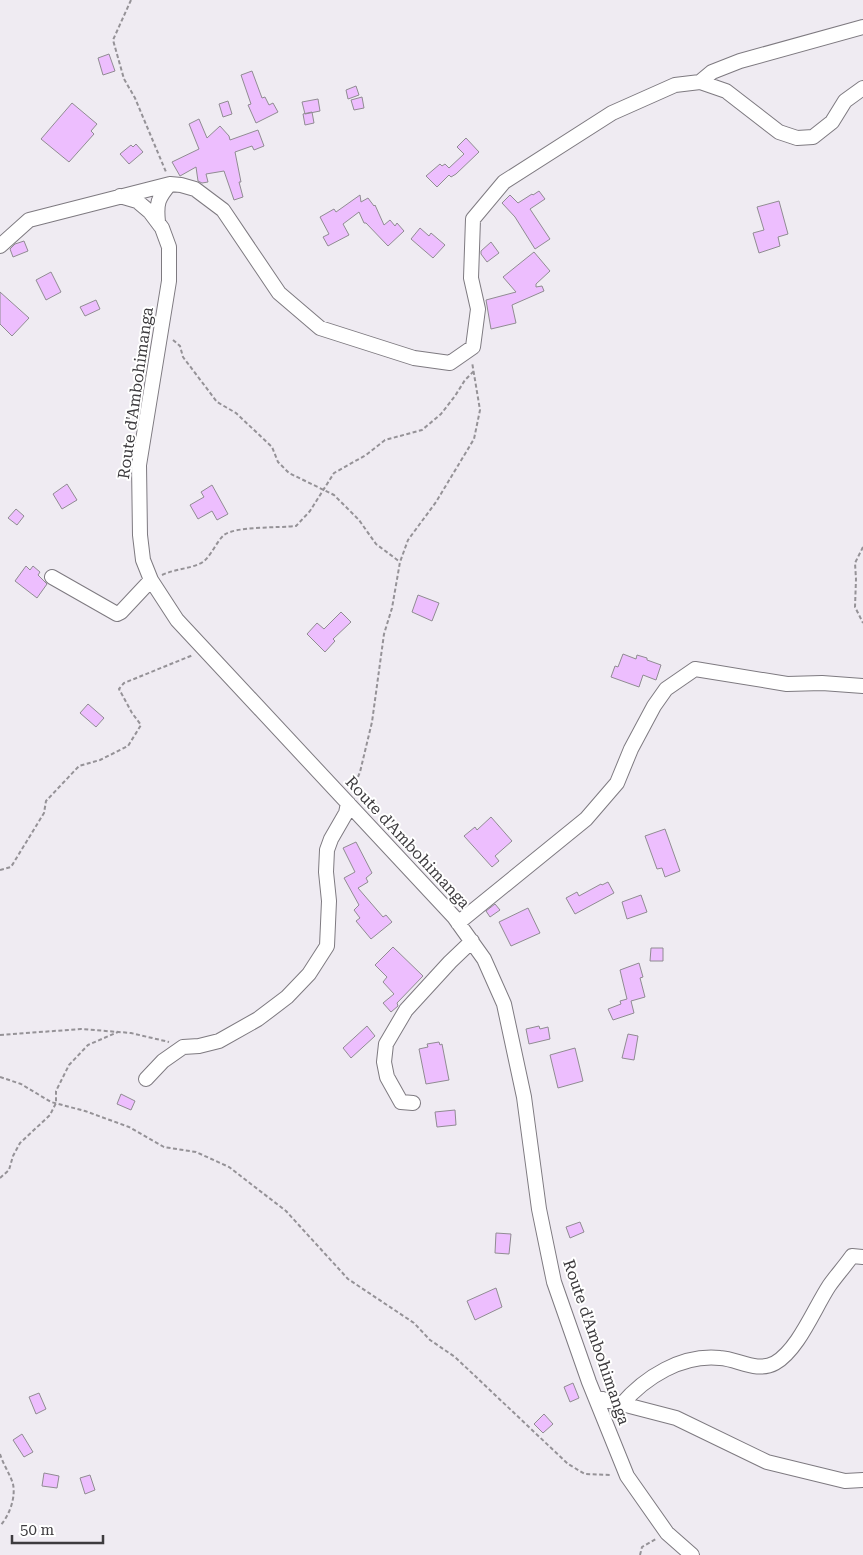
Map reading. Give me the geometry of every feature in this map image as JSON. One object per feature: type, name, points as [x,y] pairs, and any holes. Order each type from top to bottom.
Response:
[{"type":"street","points":[[700,82],[712,72],[740,61],[863,27]]},
{"type":"street","points":[[0,246],[29,220],[170,184],[181,185],[195,189],[223,210],[279,293],[320,328],[414,358],[450,363],[473,347],[478,309],[471,278],[472,219],[504,182],[612,112],[675,84],[700,82],[726,91],[779,132],[797,138],[812,137],[832,122],[845,101],[863,88]]},
{"type":"street","points":[[158,223],[156,207],[160,196],[170,184]]},
{"type":"street","name":"Route d'Ambohimanga","points":[[120,196],[137,201],[150,212],[162,228],[169,247],[169,281],[159,334],[140,465],[140,535],[143,560],[151,580],[177,620],[458,923],[484,959],[504,1004],[524,1097],[539,1210],[554,1282],[595,1397],[627,1476],[667,1533],[692,1555]]},
{"type":"street","points":[[52,576],[117,614],[151,580]]},
{"type":"street","points":[[458,923],[586,819],[617,784],[631,749],[654,706],[666,689],[695,669],[788,684],[822,683],[863,686]]},
{"type":"street","points":[[146,1079],[163,1062],[183,1047],[219,1041],[258,1019],[287,998],[309,974],[327,946],[329,901],[326,872],[327,850],[346,813],[348,803]]},
{"type":"street","points":[[413,1103],[400,1102],[387,1077],[384,1062],[386,1044],[406,1010],[472,941]]},
{"type":"street","points":[[621,1405],[633,1391],[667,1368],[683,1360],[719,1358],[764,1367],[778,1361],[792,1349],[830,1286],[852,1256],[863,1257]]},
{"type":"street","points":[[595,1397],[676,1418],[768,1462],[845,1481],[863,1480]]},
{"type":"path","points":[[131,0],[114,40],[124,79],[138,106],[170,184]]},
{"type":"path","points":[[159,334],[178,343],[183,357],[217,402],[236,413],[272,447],[278,462],[289,473],[334,495],[359,520],[376,544],[400,562]]},
{"type":"path","points":[[348,803],[360,772],[372,722],[384,634],[392,608],[400,562],[408,540],[436,502],[474,439],[480,410],[475,370],[469,350]]},
{"type":"path","points":[[151,580],[174,570],[201,564],[225,534],[247,528],[296,526],[310,511],[334,473],[366,455],[385,440],[422,430],[441,414],[465,380],[475,370]]},
{"type":"path","points":[[863,547],[855,563],[855,607],[863,623]]},
{"type":"path","points":[[0,870],[11,867],[44,812],[46,801],[79,766],[100,760],[128,746],[132,740],[141,725],[119,689],[124,683],[205,650]]},
{"type":"path","points":[[0,1035],[81,1029],[118,1032],[161,1039],[183,1047]]},
{"type":"path","points":[[0,1178],[8,1170],[20,1143],[50,1115],[56,1103],[56,1091],[70,1065],[88,1045],[118,1032]]},
{"type":"path","points":[[0,1077],[21,1084],[56,1103],[129,1127],[164,1147],[196,1152],[229,1167],[286,1211],[348,1279],[414,1323],[430,1340],[456,1358],[568,1464],[585,1474],[627,1476]]},
{"type":"path","points":[[0,1454],[13,1485],[13,1498],[7,1518],[0,1526]]},
{"type":"path","points":[[640,1555],[642,1547],[667,1533]]},
{"type":"building","points":[[109,54],[115,71],[103,75],[98,58]]},
{"type":"building","points":[[252,71],[262,98],[265,97],[269,105],[273,103],[278,112],[256,123],[248,105],[251,104],[241,75]]},
{"type":"building","points":[[356,86],[359,95],[348,99],[346,90]]},
{"type":"building","points":[[362,97],[364,108],[354,110],[351,100]]},
{"type":"building","points":[[318,99],[320,111],[305,114],[302,102]]},
{"type":"building","points":[[228,101],[232,114],[223,117],[219,104]]},
{"type":"building","points":[[72,103],[97,124],[91,131],[94,134],[69,162],[41,139]]},
{"type":"building","points":[[312,112],[314,123],[305,125],[303,114]]},
{"type":"building","points":[[199,119],[207,138],[220,126],[229,136],[230,140],[258,130],[264,146],[254,150],[252,146],[235,152],[243,197],[234,200],[224,171],[206,174],[208,182],[202,183],[198,181],[196,167],[180,176],[172,162],[199,149],[189,124]]},
{"type":"building","points":[[466,138],[479,152],[456,174],[451,177],[449,175],[437,187],[426,176],[440,164],[442,166],[445,164],[449,168],[464,154],[457,147]]},
{"type":"building","points":[[136,144],[143,152],[129,164],[120,154],[131,145],[133,147]]},
{"type":"building","points":[[539,191],[545,199],[530,209],[550,239],[535,249],[515,217],[502,203],[510,195],[518,203]]},
{"type":"building","points":[[360,195],[361,202],[368,198],[375,205],[384,225],[390,220],[395,226],[397,223],[404,231],[388,246],[364,223],[359,212],[343,224],[349,235],[328,246],[323,237],[329,234],[320,217],[334,209],[336,212]]},
{"type":"building","points":[[779,201],[788,234],[778,237],[780,246],[759,253],[753,233],[764,230],[757,207]]},
{"type":"building","points":[[420,228],[429,236],[431,233],[445,245],[433,258],[411,239]]},
{"type":"building","points":[[24,241],[28,251],[13,257],[10,249],[15,244]]},
{"type":"building","points":[[491,242],[499,253],[487,262],[481,251]]},
{"type":"building","points":[[534,252],[550,271],[536,284],[536,287],[542,286],[544,291],[512,305],[516,323],[491,329],[486,300],[516,292],[503,277]]},
{"type":"building","points":[[51,272],[61,292],[46,300],[36,280]]},
{"type":"building","points":[[0,292],[29,318],[12,336],[0,324]]},
{"type":"building","points":[[96,300],[100,309],[85,316],[80,307]]},
{"type":"building","points":[[67,484],[77,500],[62,509],[53,494]]},
{"type":"building","points":[[212,485],[228,514],[217,520],[212,511],[198,519],[190,505],[204,497],[201,492]]},
{"type":"building","points":[[16,509],[24,516],[17,525],[8,518]]},
{"type":"building","points":[[26,566],[30,570],[33,566],[40,572],[38,575],[47,584],[37,598],[15,581]]},
{"type":"building","points":[[418,595],[439,603],[432,621],[412,612]]},
{"type":"building","points":[[341,612],[351,622],[333,639],[335,641],[325,652],[307,634],[317,623],[324,629]]},
{"type":"building","points":[[623,654],[636,659],[637,655],[661,665],[656,680],[643,675],[639,687],[611,677],[615,666],[618,667]]},
{"type":"building","points":[[88,704],[104,718],[96,727],[80,713]]},
{"type":"building","points":[[491,817],[512,841],[495,856],[499,861],[492,867],[464,836],[475,827],[477,830]]},
{"type":"building","points":[[665,829],[680,871],[665,877],[662,868],[657,869],[645,836]]},
{"type":"building","points":[[356,842],[372,873],[366,878],[368,882],[358,888],[383,917],[386,915],[392,922],[371,939],[356,921],[360,918],[354,910],[359,905],[344,878],[355,872],[343,848]]},
{"type":"building","points":[[608,882],[614,893],[575,914],[566,898],[577,892],[579,896]]},
{"type":"building","points":[[641,895],[647,912],[627,919],[622,902]]},
{"type":"building","points":[[495,904],[500,910],[490,917],[486,911]]},
{"type":"building","points":[[528,908],[540,933],[511,946],[499,922]]},
{"type":"building","points":[[393,947],[423,976],[391,1012],[383,1003],[394,994],[383,982],[387,977],[375,965]]},
{"type":"building","points":[[651,948],[663,948],[663,961],[650,961]]},
{"type":"building","points":[[639,963],[643,977],[640,978],[645,997],[631,1001],[634,1013],[613,1020],[608,1009],[621,1004],[620,1001],[627,999],[620,970]]},
{"type":"building","points":[[367,1026],[375,1036],[351,1058],[343,1048]]},
{"type":"building","points":[[539,1026],[540,1029],[548,1027],[550,1039],[529,1044],[526,1029]]},
{"type":"building","points":[[628,1034],[638,1036],[634,1060],[622,1058]]},
{"type":"building","points":[[439,1042],[440,1045],[442,1044],[449,1080],[426,1084],[419,1049],[428,1047],[427,1044]]},
{"type":"building","points":[[575,1048],[583,1081],[558,1088],[550,1055]]},
{"type":"building","points":[[121,1094],[135,1101],[131,1110],[117,1104]]},
{"type":"building","points":[[455,1110],[456,1125],[437,1127],[435,1112]]},
{"type":"building","points":[[580,1222],[584,1232],[570,1238],[566,1227]]},
{"type":"building","points":[[496,1233],[511,1234],[509,1254],[495,1253]]},
{"type":"building","points":[[496,1288],[502,1307],[475,1320],[467,1301]]},
{"type":"building","points":[[573,1383],[579,1398],[570,1402],[564,1387]]},
{"type":"building","points":[[39,1393],[46,1409],[36,1414],[29,1397]]},
{"type":"building","points":[[544,1414],[553,1424],[543,1433],[534,1424]]},
{"type":"building","points":[[22,1434],[33,1452],[24,1457],[13,1440]]},
{"type":"building","points":[[44,1473],[59,1476],[57,1488],[42,1486]]},
{"type":"building","points":[[90,1475],[95,1490],[85,1494],[80,1478]]}]
